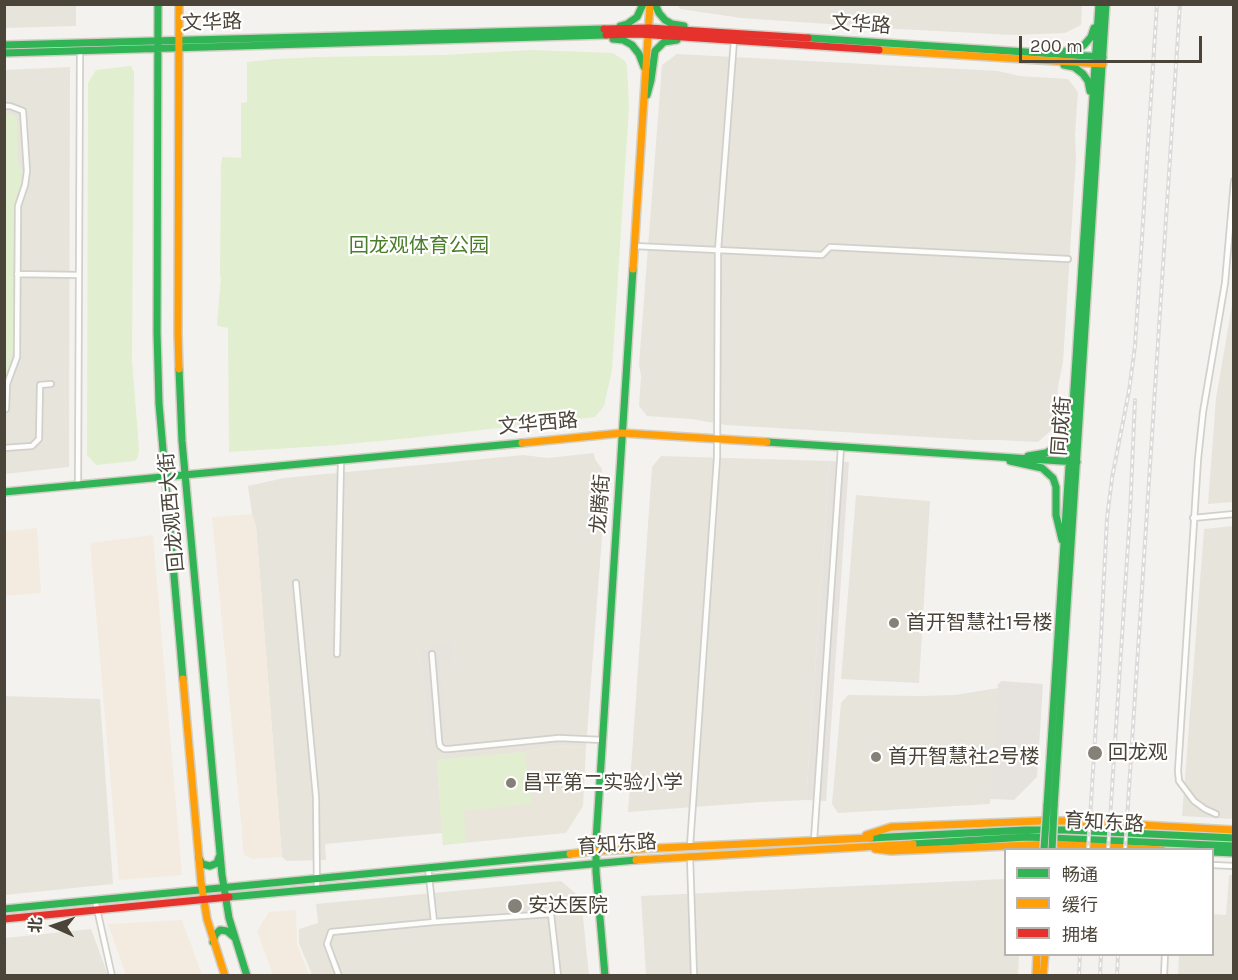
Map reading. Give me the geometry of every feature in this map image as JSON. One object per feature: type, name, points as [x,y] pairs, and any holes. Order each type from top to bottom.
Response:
[{"type":"main road","name":"回龙观西大街","points":[[158,4],[157,369],[198,856],[203,900],[213,943],[225,975]]},
{"type":"main road","name":"回龙观西大街","points":[[179,4],[178,345],[180,406],[223,887],[234,938],[247,975]]},
{"type":"main road","points":[[600,29],[627,24],[640,14],[643,4]]},
{"type":"main road","name":"龙腾街","points":[[605,975],[596,851],[650,4]]},
{"type":"main road","points":[[655,4],[662,17],[672,24],[712,29],[734,37]]},
{"type":"main road","points":[[1030,52],[1073,50],[1084,45],[1093,34],[1097,4]]},
{"type":"main road","name":"同成街","points":[[1044,848],[1051,806],[1099,60],[1097,4]]},
{"type":"main road","name":"同成街","points":[[1052,848],[1051,806],[1063,553],[1073,462],[1076,364],[1089,150],[1106,4]]},
{"type":"main road","name":"文华路","points":[[4,53],[80,51],[179,44],[600,29],[1002,58],[1099,60]]},
{"type":"main road","name":"文华路","points":[[179,44],[554,37],[648,31]]},
{"type":"main road","points":[[554,37],[620,40],[630,43],[639,54],[643,65],[644,96]]},
{"type":"main road","name":"文华路","points":[[734,37],[1030,52],[1099,60]]},
{"type":"main road","points":[[643,115],[651,80],[653,56],[660,45],[673,40],[708,42],[734,37]]},
{"type":"main road","name":"文华路","points":[[4,45],[158,45]]},
{"type":"main road","points":[[1002,58],[1068,66],[1083,74],[1089,88],[1089,150]]},
{"type":"main road","points":[[1008,458],[1046,453],[1056,447],[1065,437],[1076,364]]},
{"type":"main road","name":"文华西路","points":[[4,492],[622,433],[1073,462]]},
{"type":"main road","points":[[987,457],[1038,466],[1052,476],[1056,487],[1056,515],[1063,553]]},
{"type":"main road","points":[[854,838],[891,827],[1041,821],[1233,830]]},
{"type":"main road","name":"育知东路","points":[[4,909],[596,851],[1053,830],[1233,838]]},
{"type":"main road","name":"育知东路","points":[[4,919],[596,862],[1041,837],[1233,846]]},
{"type":"main road","points":[[855,847],[891,851],[1053,844],[1140,848]]},
{"type":"main road","points":[[1214,852],[1233,853]]},
{"type":"main road","points":[[198,856],[202,864],[210,866],[217,863],[220,854]]},
{"type":"main road","points":[[213,943],[215,935],[220,930],[229,932],[234,938]]},
{"type":"main road","points":[[1036,975],[1037,956]]},
{"type":"main road","points":[[1043,975],[1045,956]]},
{"type":"street","points":[[690,846],[717,458],[718,250],[734,37]]},
{"type":"street","points":[[78,485],[80,51]]},
{"type":"street","points":[[4,106],[23,111],[27,171],[18,206],[17,357],[7,384],[6,409],[4,410]]},
{"type":"street","points":[[1216,814],[1194,801],[1182,784],[1178,771],[1198,459],[1203,412],[1228,264],[1233,182]]},
{"type":"street","points":[[634,246],[822,255],[830,247],[1068,259]]},
{"type":"street","points":[[17,274],[79,275]]},
{"type":"street","points":[[4,448],[32,446],[39,439],[40,386],[51,384]]},
{"type":"street","points":[[814,840],[841,447]]},
{"type":"street","points":[[337,654],[341,459]]},
{"type":"street","points":[[1193,518],[1233,514]]},
{"type":"street","points":[[296,583],[316,797],[317,889]]},
{"type":"street","points":[[432,654],[439,741],[440,746],[444,749],[559,738],[603,740]]},
{"type":"street","points":[[690,857],[694,975]]},
{"type":"street","points":[[1214,865],[1233,866]]},
{"type":"street","points":[[428,867],[434,922]]},
{"type":"street","points":[[95,900],[112,975]]},
{"type":"street","points":[[339,975],[327,944],[331,932],[551,914],[558,975]]},
{"type":"street","points":[[1164,975],[1165,956]]},
{"type":"shaded area","points":[[4,5],[76,5],[76,26],[5,28]]},
{"type":"shaded area","points":[[678,5],[1082,5],[1081,25],[1065,33],[1012,35],[741,18],[680,9]]},
{"type":"shaded area","points":[[677,54],[998,71],[1020,76],[1068,79],[1078,92],[1076,158],[1063,362],[1058,387],[1055,427],[1038,442],[726,425],[691,419],[647,416],[639,406],[641,376],[639,364],[662,65]]},
{"type":"shaded area","points":[[70,67],[69,467],[5,474],[5,70]]},
{"type":"shaded area","points":[[1233,299],[1233,502],[1208,504],[1216,398]]},
{"type":"shaded area","points":[[594,453],[602,469],[603,524],[586,747],[552,746],[525,752],[437,760],[442,833],[325,844],[326,860],[287,861],[282,857],[256,527],[248,486],[284,478],[524,455],[547,458]]},
{"type":"shaded area","points":[[661,456],[830,461],[806,800],[628,812],[652,467]]},
{"type":"shaded area","points":[[830,461],[849,462],[826,801],[806,800]]},
{"type":"shaded area","points":[[856,495],[930,501],[919,683],[841,679]]},
{"type":"shaded area","points":[[252,514],[256,527],[282,857],[252,859],[244,855],[212,517]]},
{"type":"shaded area","points":[[1233,526],[1233,819],[1182,816],[1204,529]]},
{"type":"shaded area","points":[[37,528],[41,593],[5,596],[5,531]]},
{"type":"shaded area","points":[[153,535],[182,875],[119,880],[90,543]]},
{"type":"shaded area","points":[[432,643],[451,643],[451,661],[440,663],[447,733],[430,735],[421,650],[433,648]]},
{"type":"shaded area","points":[[1002,681],[1043,684],[1037,777],[1014,800],[990,799],[998,684]]},
{"type":"shaded area","points":[[998,688],[990,804],[838,813],[832,804],[841,703],[848,695],[955,695]]},
{"type":"shaded area","points":[[5,696],[100,699],[113,884],[5,895]]},
{"type":"shaded area","name":"昌平第二实验小学","points":[[552,746],[586,747],[583,806],[566,833],[443,845],[437,760],[525,752]]},
{"type":"shaded area","points":[[1229,875],[1234,875],[1233,975],[1178,975],[1179,956],[1214,956],[1214,914],[1226,915]]},
{"type":"shaded area","points":[[1004,879],[1004,956],[1019,956],[1018,975],[646,975],[641,896]]},
{"type":"shaded area","points":[[561,881],[581,898],[589,975],[312,975],[299,943],[299,929],[318,923],[316,904]]},
{"type":"shaded area","points":[[296,910],[297,944],[309,975],[273,975],[257,931],[269,912]]},
{"type":"shaded area","points":[[182,920],[202,975],[126,975],[108,924]]},
{"type":"shaded area","points":[[91,929],[108,975],[5,975],[5,938]]},
{"type":"green space","name":"回龙观体育公园","points":[[532,50],[613,53],[625,61],[627,66],[629,107],[612,370],[604,406],[595,417],[411,438],[229,452],[228,328],[217,324],[221,277],[221,162],[222,157],[241,158],[241,103],[247,102],[247,62],[318,57],[443,55]]},
{"type":"green space","points":[[131,66],[134,72],[132,360],[139,449],[135,461],[96,465],[87,455],[88,83],[96,70]]},
{"type":"green space","points":[[5,114],[17,117],[18,164],[23,172],[14,217],[14,345],[5,380]]},
{"type":"green space","points":[[525,752],[532,804],[464,811],[466,842],[443,845],[437,760]]},
{"type":"railway","points":[[1088,848],[1107,518],[1135,346],[1157,4]]},
{"type":"railway","points":[[1125,848],[1180,4]]},
{"type":"railway","points":[[1108,848],[1130,514],[1135,400]]},
{"type":"railway","points":[[1079,976],[1080,956]]},
{"type":"railway","points":[[1100,976],[1101,956]]},
{"type":"railway","points":[[1117,976],[1118,956]]},
{"type":"traffic: fast","points":[[158,4],[157,333],[159,404],[183,679]]},
{"type":"traffic: fast","points":[[620,26],[637,17],[643,4]]},
{"type":"traffic: fast","points":[[655,4],[665,20],[684,26]]},
{"type":"traffic: fast","points":[[1047,806],[1099,4]]},
{"type":"traffic: fast","points":[[1054,807],[1106,4]]},
{"type":"traffic: fast","points":[[1066,51],[1076,50],[1084,45],[1091,37],[1094,28]]},
{"type":"traffic: fast","points":[[4,45],[604,29]]},
{"type":"traffic: fast","points":[[4,53],[606,35]]},
{"type":"traffic: fast","points":[[808,38],[1103,57]]},
{"type":"traffic: fast","points":[[613,39],[623,40],[632,45],[639,54],[644,67]]},
{"type":"traffic: fast","points":[[647,95],[655,51],[664,42],[677,40]]},
{"type":"traffic: fast","points":[[1064,65],[1074,67],[1083,74],[1088,81],[1090,91]]},
{"type":"traffic: fast","points":[[605,976],[596,872],[596,841],[633,269]]},
{"type":"traffic: fast","points":[[179,369],[182,441],[222,875],[229,918],[247,976]]},
{"type":"traffic: fast","points":[[1028,456],[1046,453],[1056,447],[1065,437],[1068,429]]},
{"type":"traffic: fast","points":[[767,442],[1077,462]]},
{"type":"traffic: fast","points":[[4,492],[522,443]]},
{"type":"traffic: fast","points":[[1010,461],[1042,468],[1053,478],[1056,487],[1056,515],[1062,540]]},
{"type":"traffic: fast","points":[[1044,848],[1047,806]]},
{"type":"traffic: fast","points":[[1052,848],[1054,807]]},
{"type":"traffic: fast","points":[[870,838],[1026,830],[1234,838]]},
{"type":"traffic: fast","points":[[913,844],[1027,837],[1234,846]]},
{"type":"traffic: fast","points":[[1214,852],[1234,853]]},
{"type":"traffic: fast","points":[[4,909],[570,854]]},
{"type":"traffic: fast","points":[[199,858],[202,864],[210,866],[217,863],[219,857]]},
{"type":"traffic: fast","points":[[229,897],[636,860]]},
{"type":"traffic: fast","points":[[213,942],[220,930],[227,931],[234,937]]},
{"type":"traffic: slow","points":[[179,4],[179,369]]},
{"type":"traffic: slow","points":[[633,269],[650,4]]},
{"type":"traffic: slow","points":[[879,50],[1103,64]]},
{"type":"traffic: slow","points":[[522,443],[622,433],[767,442]]},
{"type":"traffic: slow","points":[[183,679],[201,882],[207,919],[225,976]]},
{"type":"traffic: slow","points":[[866,835],[891,827],[1041,821],[1234,830]]},
{"type":"traffic: slow","points":[[570,854],[870,838]]},
{"type":"traffic: slow","points":[[636,860],[913,844]]},
{"type":"traffic: slow","points":[[875,849],[891,851],[1053,844],[1126,848]]},
{"type":"traffic: slow","points":[[1036,976],[1037,956]]},
{"type":"traffic: slow","points":[[1043,976],[1045,956]]},
{"type":"traffic: jam","points":[[604,29],[649,28],[808,38]]},
{"type":"traffic: jam","points":[[606,35],[638,34],[879,50]]},
{"type":"traffic: jam","points":[[4,919],[229,897]]},
{"type":"place","name":"首开智慧社1号楼","points":[[894,623]]},
{"type":"place","name":"回龙观","points":[[1095,753]]},
{"type":"place","name":"首开智慧社2号楼","points":[[876,757]]},
{"type":"place","name":"昌平第二实验小学","points":[[511,783]]},
{"type":"place","name":"安达医院","points":[[515,906]]}]
